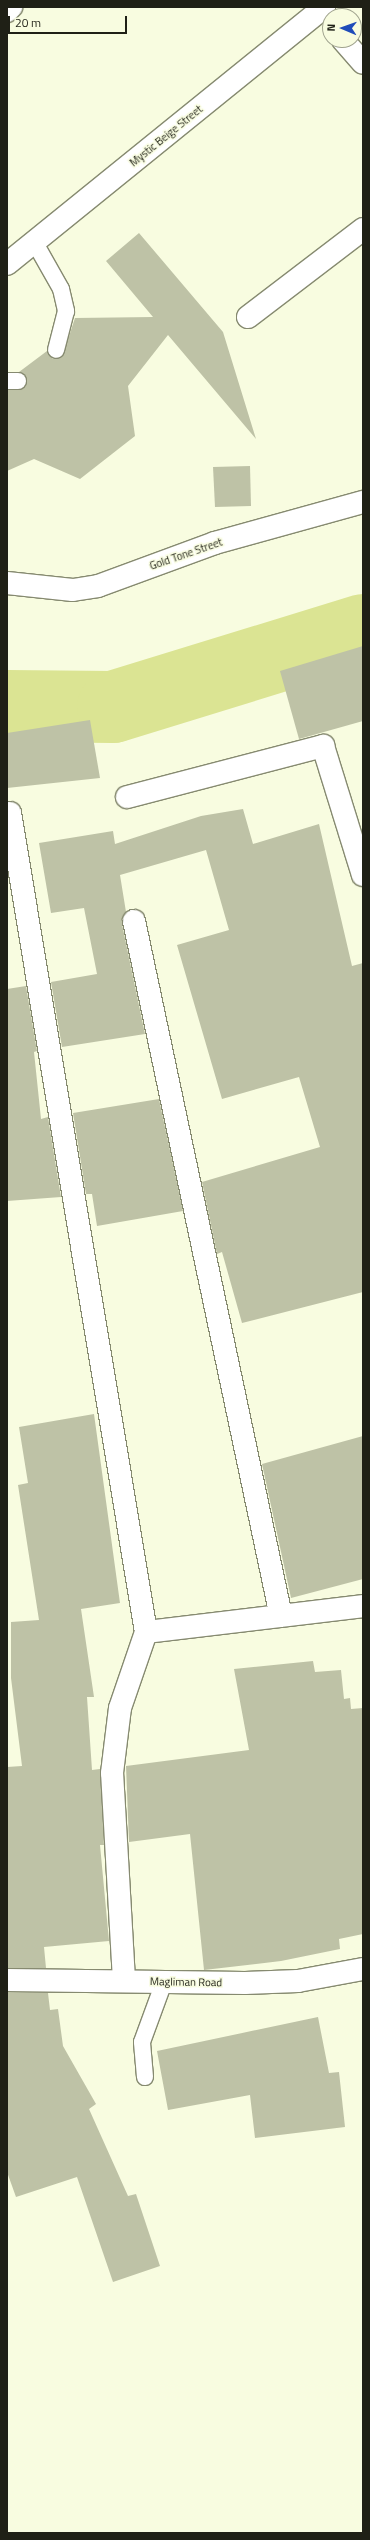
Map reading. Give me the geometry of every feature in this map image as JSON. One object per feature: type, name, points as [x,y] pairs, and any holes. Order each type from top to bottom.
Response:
[{"type":"street","points":[[7,11],[12,7]]},
{"type":"street","name":"Mystic Beige Street","points":[[7,264],[322,16]]},
{"type":"street","points":[[350,48],[363,63]]},
{"type":"street","points":[[248,317],[363,229]]},
{"type":"street","name":"Gold Tone Street","points":[[7,583],[73,590],[98,586],[215,543],[363,502]]},
{"type":"street","points":[[127,797],[323,746],[358,837],[363,875]]},
{"type":"street","points":[[10,813],[146,1632],[120,1708],[112,1773],[124,1980]]},
{"type":"street","points":[[134,921],[281,1616]]},
{"type":"street","points":[[146,1632],[363,1606]]},
{"type":"street","name":"Magliman Road","points":[[7,1980],[124,1980],[164,1982],[298,1981],[363,1969]]},
{"type":"lane","points":[[35,242],[61,289],[66,311],[56,350]]},
{"type":"lane","points":[[145,2077],[142,2042],[164,1982]]},
{"type":"building","points":[[139,233],[223,332],[256,439],[168,335],[128,386],[135,436],[80,479],[34,459],[7,471],[7,390],[26,386],[26,377],[19,372],[47,351],[53,359],[62,357],[75,318],[153,317],[106,261]]},
{"type":"building","points":[[250,466],[251,506],[215,507],[213,467]]},
{"type":"building","points":[[363,646],[363,721],[299,739],[280,671]]},
{"type":"building","points":[[90,720],[100,778],[7,788],[7,733]]},
{"type":"building","points":[[243,809],[253,844],[319,824],[352,966],[363,963],[363,1292],[242,1323],[222,1252],[217,1254],[202,1182],[320,1147],[299,1077],[222,1099],[177,945],[229,930],[206,850],[120,875],[126,912],[122,924],[145,1034],[62,1047],[51,982],[97,974],[84,908],[51,913],[39,843],[113,831],[115,844],[201,816]]},
{"type":"building","points":[[26,986],[37,1051],[34,1052],[41,1119],[48,1117],[61,1197],[7,1201],[7,989]]},
{"type":"building","points":[[159,1099],[183,1211],[97,1226],[92,1194],[86,1194],[73,1113]]},
{"type":"building","points":[[94,1414],[120,1603],[81,1609],[94,1697],[87,1697],[92,1770],[100,1769],[104,1845],[100,1845],[109,1941],[44,1947],[46,1968],[7,1968],[7,1767],[22,1766],[11,1678],[11,1622],[39,1620],[18,1485],[28,1483],[19,1427]]},
{"type":"building","points":[[363,1436],[363,1579],[291,1598],[262,1464]]},
{"type":"building","points":[[313,1661],[315,1672],[341,1670],[344,1699],[350,1698],[351,1709],[363,1708],[363,1934],[339,1939],[340,1949],[281,1961],[204,1970],[190,1834],[129,1842],[126,1766],[249,1750],[234,1669]]},
{"type":"building","points":[[7,1992],[48,1993],[50,2010],[58,2009],[63,2046],[96,2104],[89,2109],[128,2196],[136,2194],[160,2266],[113,2282],[77,2177],[16,2197],[7,2172]]},
{"type":"building","points":[[318,2017],[329,2073],[339,2072],[345,2127],[255,2138],[250,2095],[168,2110],[157,2051]]},
{"type":"waterway","points":[[7,706],[113,707],[363,630]]}]
